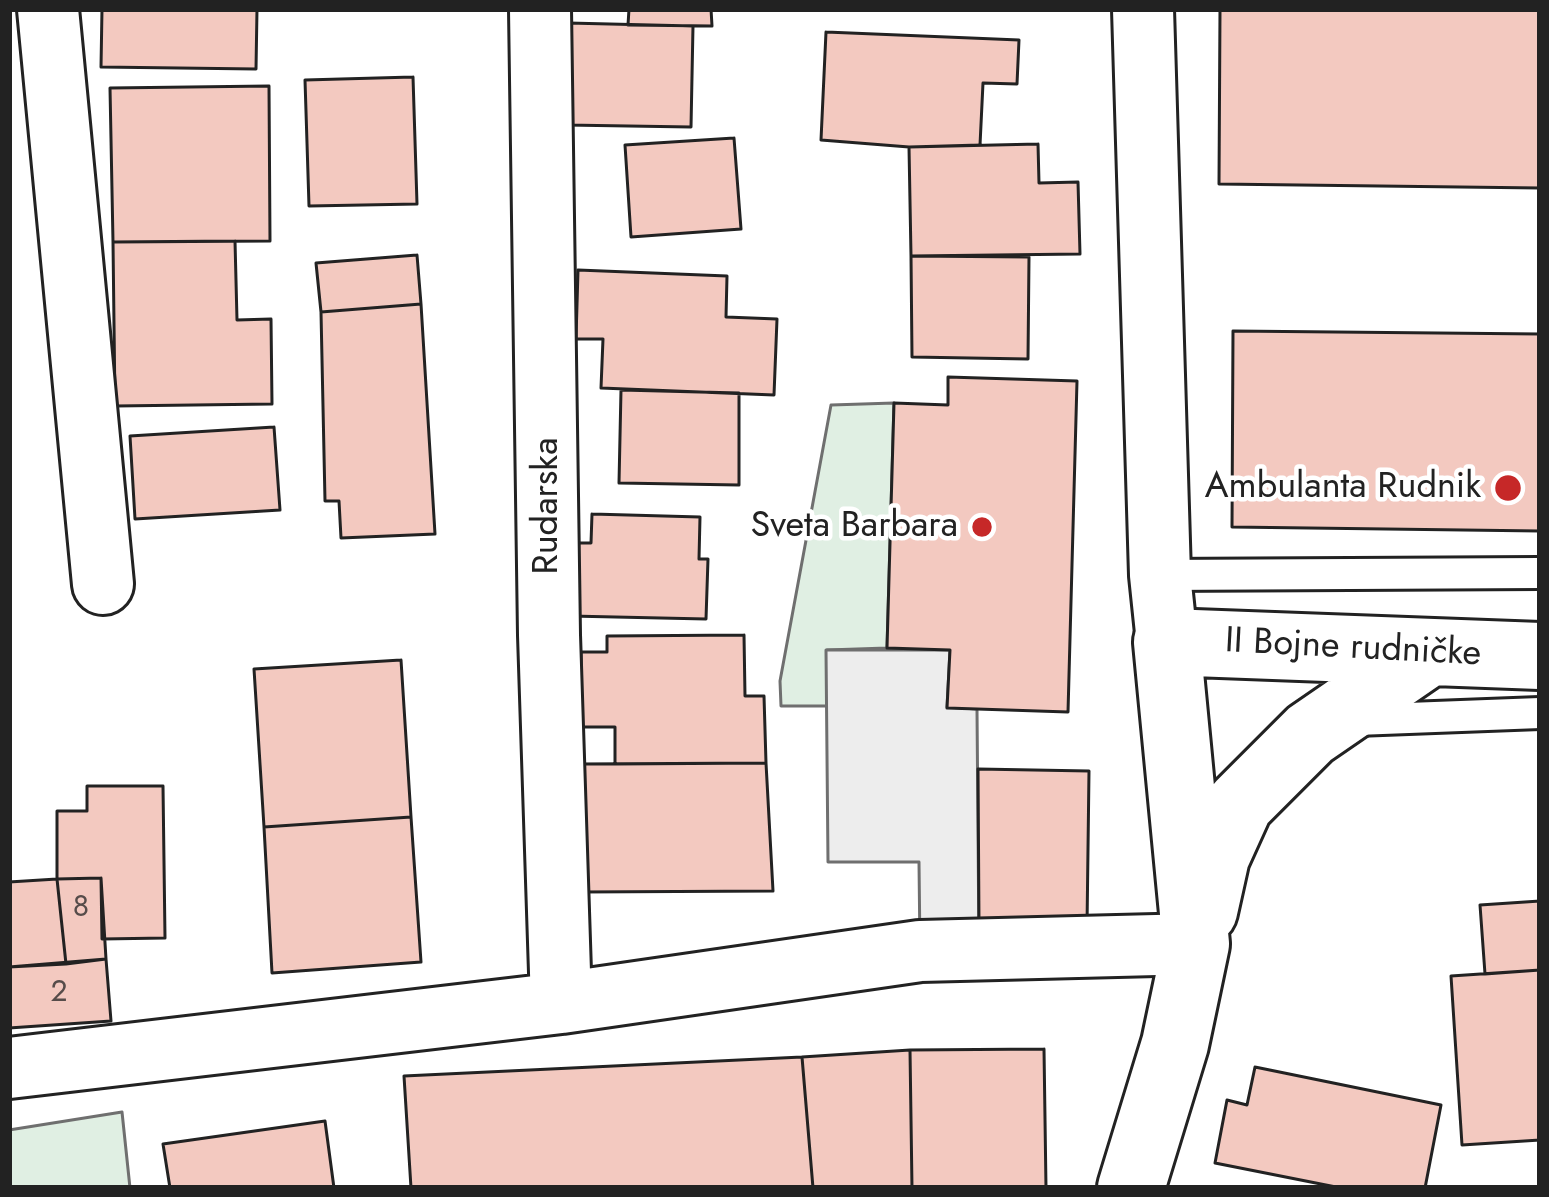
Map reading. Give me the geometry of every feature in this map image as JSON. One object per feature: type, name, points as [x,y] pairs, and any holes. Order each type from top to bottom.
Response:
[{"type":"street","points":[[48,9],[103,584]]},
{"type":"street","name":"Rudarska","points":[[540,9],[549,635],[561,1003]]},
{"type":"street","points":[[1144,9],[1160,575],[1196,944]]},
{"type":"street","name":"II Bojne rudničke","points":[[1167,642],[1540,656]]},
{"type":"street","points":[[1131,1188],[1175,1043],[1216,857],[1240,804],[1310,734],[1424,655]]},
{"type":"street","points":[[9,1068],[561,1003],[920,951],[1196,944]]},
{"type":"lane","points":[[1160,575],[1540,573]]},
{"type":"lane","points":[[1310,734],[1366,717],[1540,713]]},
{"type":"green space","points":[[894,403],[887,648],[827,650],[827,706],[781,706],[780,681],[831,405]]},
{"type":"green space","points":[[122,1112],[130,1188],[9,1188],[9,1130]]},
{"type":"shaded area","points":[[826,650],[950,650],[947,707],[977,709],[979,951],[920,951],[919,862],[828,862]]},
{"type":"building","points":[[102,9],[257,9],[256,69],[101,67]]},
{"type":"building","points":[[629,9],[711,9],[712,26],[628,25]]},
{"type":"building","points":[[1220,9],[1540,9],[1540,188],[1219,184]]},
{"type":"building","points":[[568,23],[693,26],[691,127],[566,125]]},
{"type":"building","points":[[826,32],[1019,40],[1017,84],[983,83],[980,145],[909,147],[821,140]]},
{"type":"building","points":[[413,77],[417,204],[309,206],[305,80]]},
{"type":"building","points":[[269,86],[270,241],[113,242],[110,88]]},
{"type":"building","points":[[734,138],[741,229],[631,237],[625,145]]},
{"type":"building","points":[[1038,144],[1039,183],[1078,182],[1080,254],[911,256],[909,147]]},
{"type":"building","points":[[235,241],[237,320],[271,319],[272,404],[115,406],[113,242]]},
{"type":"building","points":[[417,255],[421,304],[321,312],[316,263]]},
{"type":"building","points":[[911,256],[1029,257],[1028,359],[912,357]]},
{"type":"building","points":[[578,270],[727,276],[726,317],[777,319],[774,395],[601,388],[603,339],[576,339]]},
{"type":"building","points":[[421,304],[435,534],[341,538],[339,501],[325,501],[321,312]]},
{"type":"building","points":[[1233,331],[1540,334],[1540,531],[1232,527]]},
{"type":"building","name":"Sveta Barbara","points":[[948,377],[1077,381],[1068,712],[947,708],[950,650],[887,648],[894,403],[948,405]]},
{"type":"building","points":[[621,390],[739,393],[739,485],[619,483]]},
{"type":"building","points":[[274,427],[280,510],[135,519],[130,436]]},
{"type":"building","points":[[592,514],[700,517],[699,559],[708,559],[706,619],[570,616],[572,543],[591,543]]},
{"type":"building","points":[[744,635],[745,696],[764,696],[766,763],[615,764],[615,727],[582,727],[581,652],[607,652],[607,636]]},
{"type":"building","points":[[401,660],[411,817],[264,827],[254,669]]},
{"type":"building","points":[[766,763],[773,891],[581,892],[579,764]]},
{"type":"building","points":[[978,769],[1089,771],[1087,927],[979,925]]},
{"type":"building","points":[[87,786],[163,786],[165,938],[102,939],[101,878],[57,879],[57,811],[87,811]]},
{"type":"building","points":[[411,817],[421,962],[272,973],[264,827]]},
{"type":"building","points":[[101,878],[106,959],[66,964],[57,879]]},
{"type":"building","points":[[57,879],[66,964],[9,967],[9,882]]},
{"type":"building","points":[[1540,901],[1540,970],[1485,974],[1480,905]]},
{"type":"building","points":[[106,959],[111,1021],[9,1028],[9,967]]},
{"type":"building","points":[[1540,970],[1540,1140],[1462,1145],[1451,976]]},
{"type":"building","points":[[1044,1049],[1046,1188],[912,1188],[910,1050]]},
{"type":"building","points":[[910,1050],[912,1188],[813,1188],[802,1057]]},
{"type":"building","points":[[802,1057],[813,1188],[411,1188],[404,1076]]},
{"type":"building","points":[[1255,1067],[1441,1105],[1425,1188],[1341,1188],[1215,1163],[1227,1100],[1247,1105]]},
{"type":"building","points":[[325,1121],[334,1188],[170,1188],[163,1144]]},
{"type":"place","name":"Ambulanta Rudnik","points":[[1508,488]]},
{"type":"place","name":"Sveta Barbara","points":[[982,527]]}]
